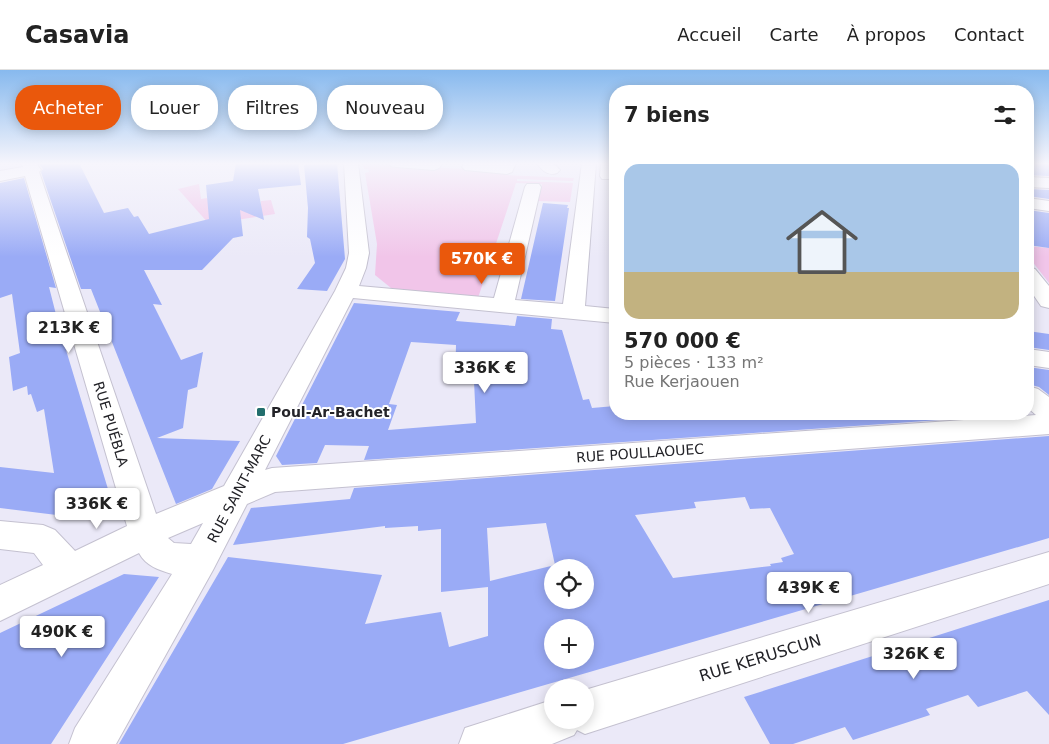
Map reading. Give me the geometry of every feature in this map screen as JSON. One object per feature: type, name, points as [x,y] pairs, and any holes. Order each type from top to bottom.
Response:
[{"type":"street","name":"RUE PUÉBLA","points":[[40,194],[151,546],[168,558],[201,559]]},
{"type":"street","name":"RUE SAINT-MARC","points":[[91,744],[201,559],[346,291],[356,268],[359,253],[354,194]]},
{"type":"street","points":[[503,306],[531,194]]},
{"type":"street","points":[[573,312],[586,194]]},
{"type":"street","points":[[1034,204],[1049,206]]},
{"type":"street","points":[[1034,281],[1049,301]]},
{"type":"street","points":[[346,291],[609,315]]},
{"type":"street","points":[[1034,358],[1049,360]]},
{"type":"street","points":[[1034,400],[1049,411]]},
{"type":"street","name":"RUE POULLAOUEC","points":[[0,603],[146,533],[272,480],[1049,424]]},
{"type":"street","points":[[0,535],[43,540],[70,570]]},
{"type":"street","name":"RUE KERUSCUN","points":[[594,709],[1049,568]]},
{"type":"street","points":[[481,744],[544,724]]},
{"type":"shaded area","points":[[183,194],[200,194],[201,199],[207,198],[219,211],[261,205],[261,201],[271,200],[275,214],[209,224]]},
{"type":"shaded area","points":[[369,194],[512,194],[478,298],[410,292],[391,288],[375,275],[377,244]]},
{"type":"shaded area","points":[[540,194],[571,194],[570,202],[538,201]]},
{"type":"shaded area","points":[[1034,247],[1049,248],[1049,283],[1034,264]]},
{"type":"building","points":[[0,194],[29,194],[56,288],[49,287],[60,330],[114,509],[105,517],[97,520],[0,508],[0,467],[54,473],[44,409],[37,412],[31,394],[28,395],[27,386],[13,391],[9,357],[20,353],[12,294],[0,298]]},
{"type":"building","points":[[49,194],[95,194],[104,213],[128,208],[134,217],[138,216],[149,234],[209,219],[207,194],[259,194],[264,220],[240,210],[243,236],[233,238],[202,270],[144,270],[162,305],[153,304],[181,360],[203,352],[197,387],[188,390],[183,428],[157,438],[240,441],[212,489],[176,504],[91,289],[81,289]]},
{"type":"building","points":[[307,194],[340,194],[345,259],[327,291],[297,289],[315,263],[310,239],[307,237]]},
{"type":"building","points":[[1034,194],[1049,194],[1049,199],[1034,197]]},
{"type":"building","points":[[543,203],[568,205],[567,208],[569,208],[555,301],[521,299]]},
{"type":"building","points":[[1034,211],[1049,213],[1049,248],[1034,246]]},
{"type":"building","points":[[354,303],[460,312],[456,321],[515,326],[517,316],[552,319],[551,329],[562,330],[583,400],[589,399],[592,408],[609,407],[609,420],[941,420],[364,460],[369,446],[325,445],[317,463],[282,465],[276,456]],"holes":[[[411,342],[456,345],[455,382],[474,381],[476,423],[388,430],[397,405],[389,404]]]},
{"type":"building","points":[[1034,332],[1049,334],[1049,350],[1034,348]]},
{"type":"building","points":[[1034,368],[1049,370],[1049,395],[1034,386]]},
{"type":"building","points":[[1049,436],[1049,538],[566,679],[544,679],[544,685],[343,744],[119,744],[228,557],[382,575],[365,624],[441,612],[449,647],[488,636],[488,587],[441,592],[441,529],[418,531],[418,526],[385,528],[385,526],[233,545],[251,508],[350,499],[354,488]],"holes":[[[745,497],[750,509],[770,508],[794,554],[781,558],[783,562],[770,564],[771,566],[673,578],[635,515],[696,508],[694,502]],[[546,523],[554,559],[594,559],[594,609],[544,609],[544,568],[490,581],[487,528]]]},
{"type":"building","points":[[124,574],[159,577],[51,744],[0,744],[0,633]]},
{"type":"building","points":[[1049,600],[1049,715],[1027,691],[978,707],[968,695],[926,709],[930,715],[853,740],[845,727],[793,744],[770,744],[744,697]]},
{"type":"place","name":"Poul-Ar-Bachet","points":[[261,412]]}]
